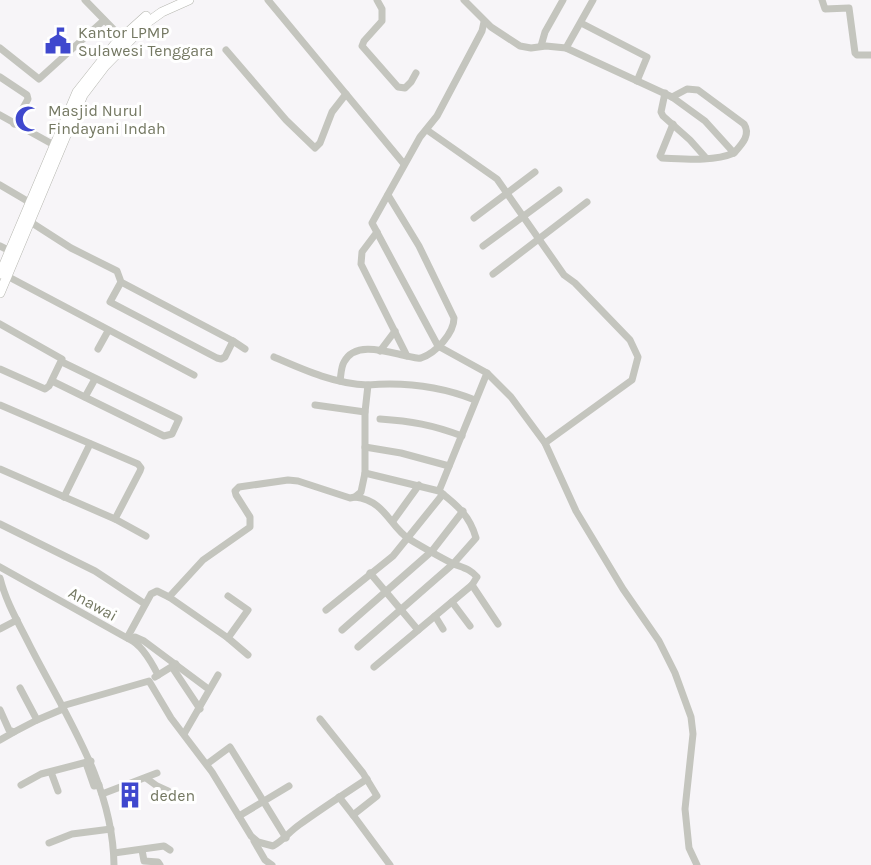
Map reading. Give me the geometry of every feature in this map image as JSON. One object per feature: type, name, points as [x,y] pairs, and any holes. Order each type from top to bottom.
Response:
[{"type":"highway","points":[[0,293],[10,251],[28,204],[48,169],[83,95],[124,40],[145,17],[173,0]]},
{"type":"highway","points":[[3,275],[29,221],[54,145],[77,92],[100,61],[124,40],[162,12],[189,0]]},
{"type":"street","points":[[86,0],[124,40]]},
{"type":"street","points":[[268,0],[404,164]]},
{"type":"street","points":[[377,0],[382,9],[382,21],[362,46],[398,87],[405,88],[409,85],[416,73]]},
{"type":"street","points":[[464,0],[472,3],[484,22],[520,46],[566,48],[665,93],[705,121],[734,153]]},
{"type":"street","points":[[541,46],[545,32],[563,0]]},
{"type":"street","points":[[566,48],[593,0]]},
{"type":"street","points":[[822,0],[825,9],[849,8],[855,53],[871,55]]},
{"type":"street","points":[[0,48],[39,79],[104,20]]},
{"type":"street","points":[[484,22],[482,31],[437,116],[420,137],[372,223],[438,346],[487,373],[511,397],[545,443],[576,511],[613,573],[664,649],[691,717],[693,734],[685,809],[689,848],[697,865]]},
{"type":"street","points":[[581,23],[647,57],[637,81]]},
{"type":"street","points":[[226,50],[286,120],[315,148],[320,143],[332,112],[346,94]]},
{"type":"street","points":[[0,77],[27,95],[28,99],[14,124]]},
{"type":"street","points":[[672,97],[687,89],[698,90],[744,124],[747,128],[746,137],[734,153],[721,157],[667,158],[660,156],[673,124]]},
{"type":"street","points":[[665,93],[662,114],[706,158]]},
{"type":"street","points":[[0,115],[54,145]]},
{"type":"street","points":[[427,130],[494,177],[564,275],[575,283],[630,340],[638,357],[632,380],[545,443]]},
{"type":"street","points":[[474,218],[535,172]]},
{"type":"street","points":[[0,185],[28,204]]},
{"type":"street","points":[[0,190],[28,204]]},
{"type":"street","points":[[483,246],[559,190]]},
{"type":"street","points":[[340,381],[344,361],[361,349],[423,357],[438,346],[452,330],[454,318],[419,246],[388,195]]},
{"type":"street","points":[[493,274],[587,202]]},
{"type":"street","points":[[29,221],[71,248],[117,271],[121,282],[245,349]]},
{"type":"street","points":[[377,232],[362,252],[360,261],[407,356]]},
{"type":"street","points":[[0,246],[10,251]]},
{"type":"street","points":[[3,275],[194,375]]},
{"type":"street","points":[[121,282],[110,302],[143,320],[221,359],[225,357],[233,341]]},
{"type":"street","points":[[0,334],[2,325],[60,357],[62,362],[179,419],[172,434],[164,436],[52,381]]},
{"type":"street","points":[[98,349],[108,331]]},
{"type":"street","points":[[380,351],[395,331]]},
{"type":"street","points":[[274,357],[306,371],[340,381],[368,385],[385,383],[432,387],[456,392],[475,400]]},
{"type":"street","points":[[0,369],[42,389],[47,388],[62,362]]},
{"type":"street","points":[[326,610],[393,556],[441,493],[449,465],[487,373]]},
{"type":"street","points":[[85,398],[95,379]]},
{"type":"street","points":[[355,497],[362,489],[365,473],[365,412],[368,385]]},
{"type":"street","points":[[0,405],[138,464],[141,468],[115,519]]},
{"type":"street","points":[[315,405],[365,412]]},
{"type":"street","points":[[380,419],[434,425],[462,436]]},
{"type":"street","points":[[64,496],[90,444]]},
{"type":"street","points":[[365,447],[449,465]]},
{"type":"street","points":[[0,469],[115,519],[147,536]]},
{"type":"street","points":[[358,647],[402,611],[453,564],[476,538],[473,526],[463,511],[441,493],[419,485],[365,473]]},
{"type":"street","points":[[248,655],[228,638],[169,597],[203,560],[251,525],[250,517],[236,495],[239,487],[288,480],[298,481],[350,498],[361,498],[381,508],[407,538],[453,564],[471,570],[477,578],[472,585],[374,667]]},
{"type":"street","points":[[393,521],[419,485]]},
{"type":"street","points":[[342,630],[432,551],[463,511]]},
{"type":"street","points":[[0,524],[95,572],[146,604]]},
{"type":"street","name":"Anawai","points":[[0,567],[130,639],[154,592],[157,591],[169,597]]},
{"type":"street","points":[[370,573],[418,630]]},
{"type":"street","points":[[0,578],[6,600],[62,707],[99,785],[111,829],[114,865]]},
{"type":"street","points":[[472,585],[498,624]]},
{"type":"street","points":[[228,596],[248,610],[228,638]]},
{"type":"street","points":[[452,602],[470,626]]},
{"type":"street","points":[[435,616],[443,629]]},
{"type":"street","points":[[0,629],[17,620]]},
{"type":"street","points":[[130,639],[144,641],[174,666],[207,688]]},
{"type":"street","points":[[130,639],[152,664],[158,675]]},
{"type":"street","points":[[0,740],[62,707],[149,681],[174,666]]},
{"type":"street","points":[[174,666],[200,709]]},
{"type":"street","points":[[184,734],[218,675]]},
{"type":"street","points":[[149,681],[158,698],[207,764],[264,860],[272,865]]},
{"type":"street","points":[[20,688],[37,720]]},
{"type":"street","points":[[0,710],[9,730],[14,732]]},
{"type":"street","points":[[320,719],[367,779],[377,796],[353,815]]},
{"type":"street","points":[[207,764],[230,747],[286,838]]},
{"type":"street","points":[[21,784],[33,777],[88,762]]},
{"type":"street","points":[[51,772],[58,791]]},
{"type":"street","points":[[102,794],[157,773]]},
{"type":"street","points":[[146,778],[168,791]]},
{"type":"street","points":[[251,836],[258,842],[273,846],[286,838],[297,826],[367,779]]},
{"type":"street","points":[[239,816],[289,786]]},
{"type":"street","points":[[339,797],[390,865]]},
{"type":"street","points":[[49,843],[72,834],[111,829]]},
{"type":"street","points":[[114,853],[164,846],[170,850]]},
{"type":"street","points":[[142,850],[144,861],[158,862],[160,865]]},
{"type":"place","name":"Kantor LPMP Sulawesi Tenggara","points":[[58,41]]},
{"type":"place","name":"Masjid Nurul Findayani Indah","points":[[28,119]]},
{"type":"place","name":"deden","points":[[130,795]]}]
